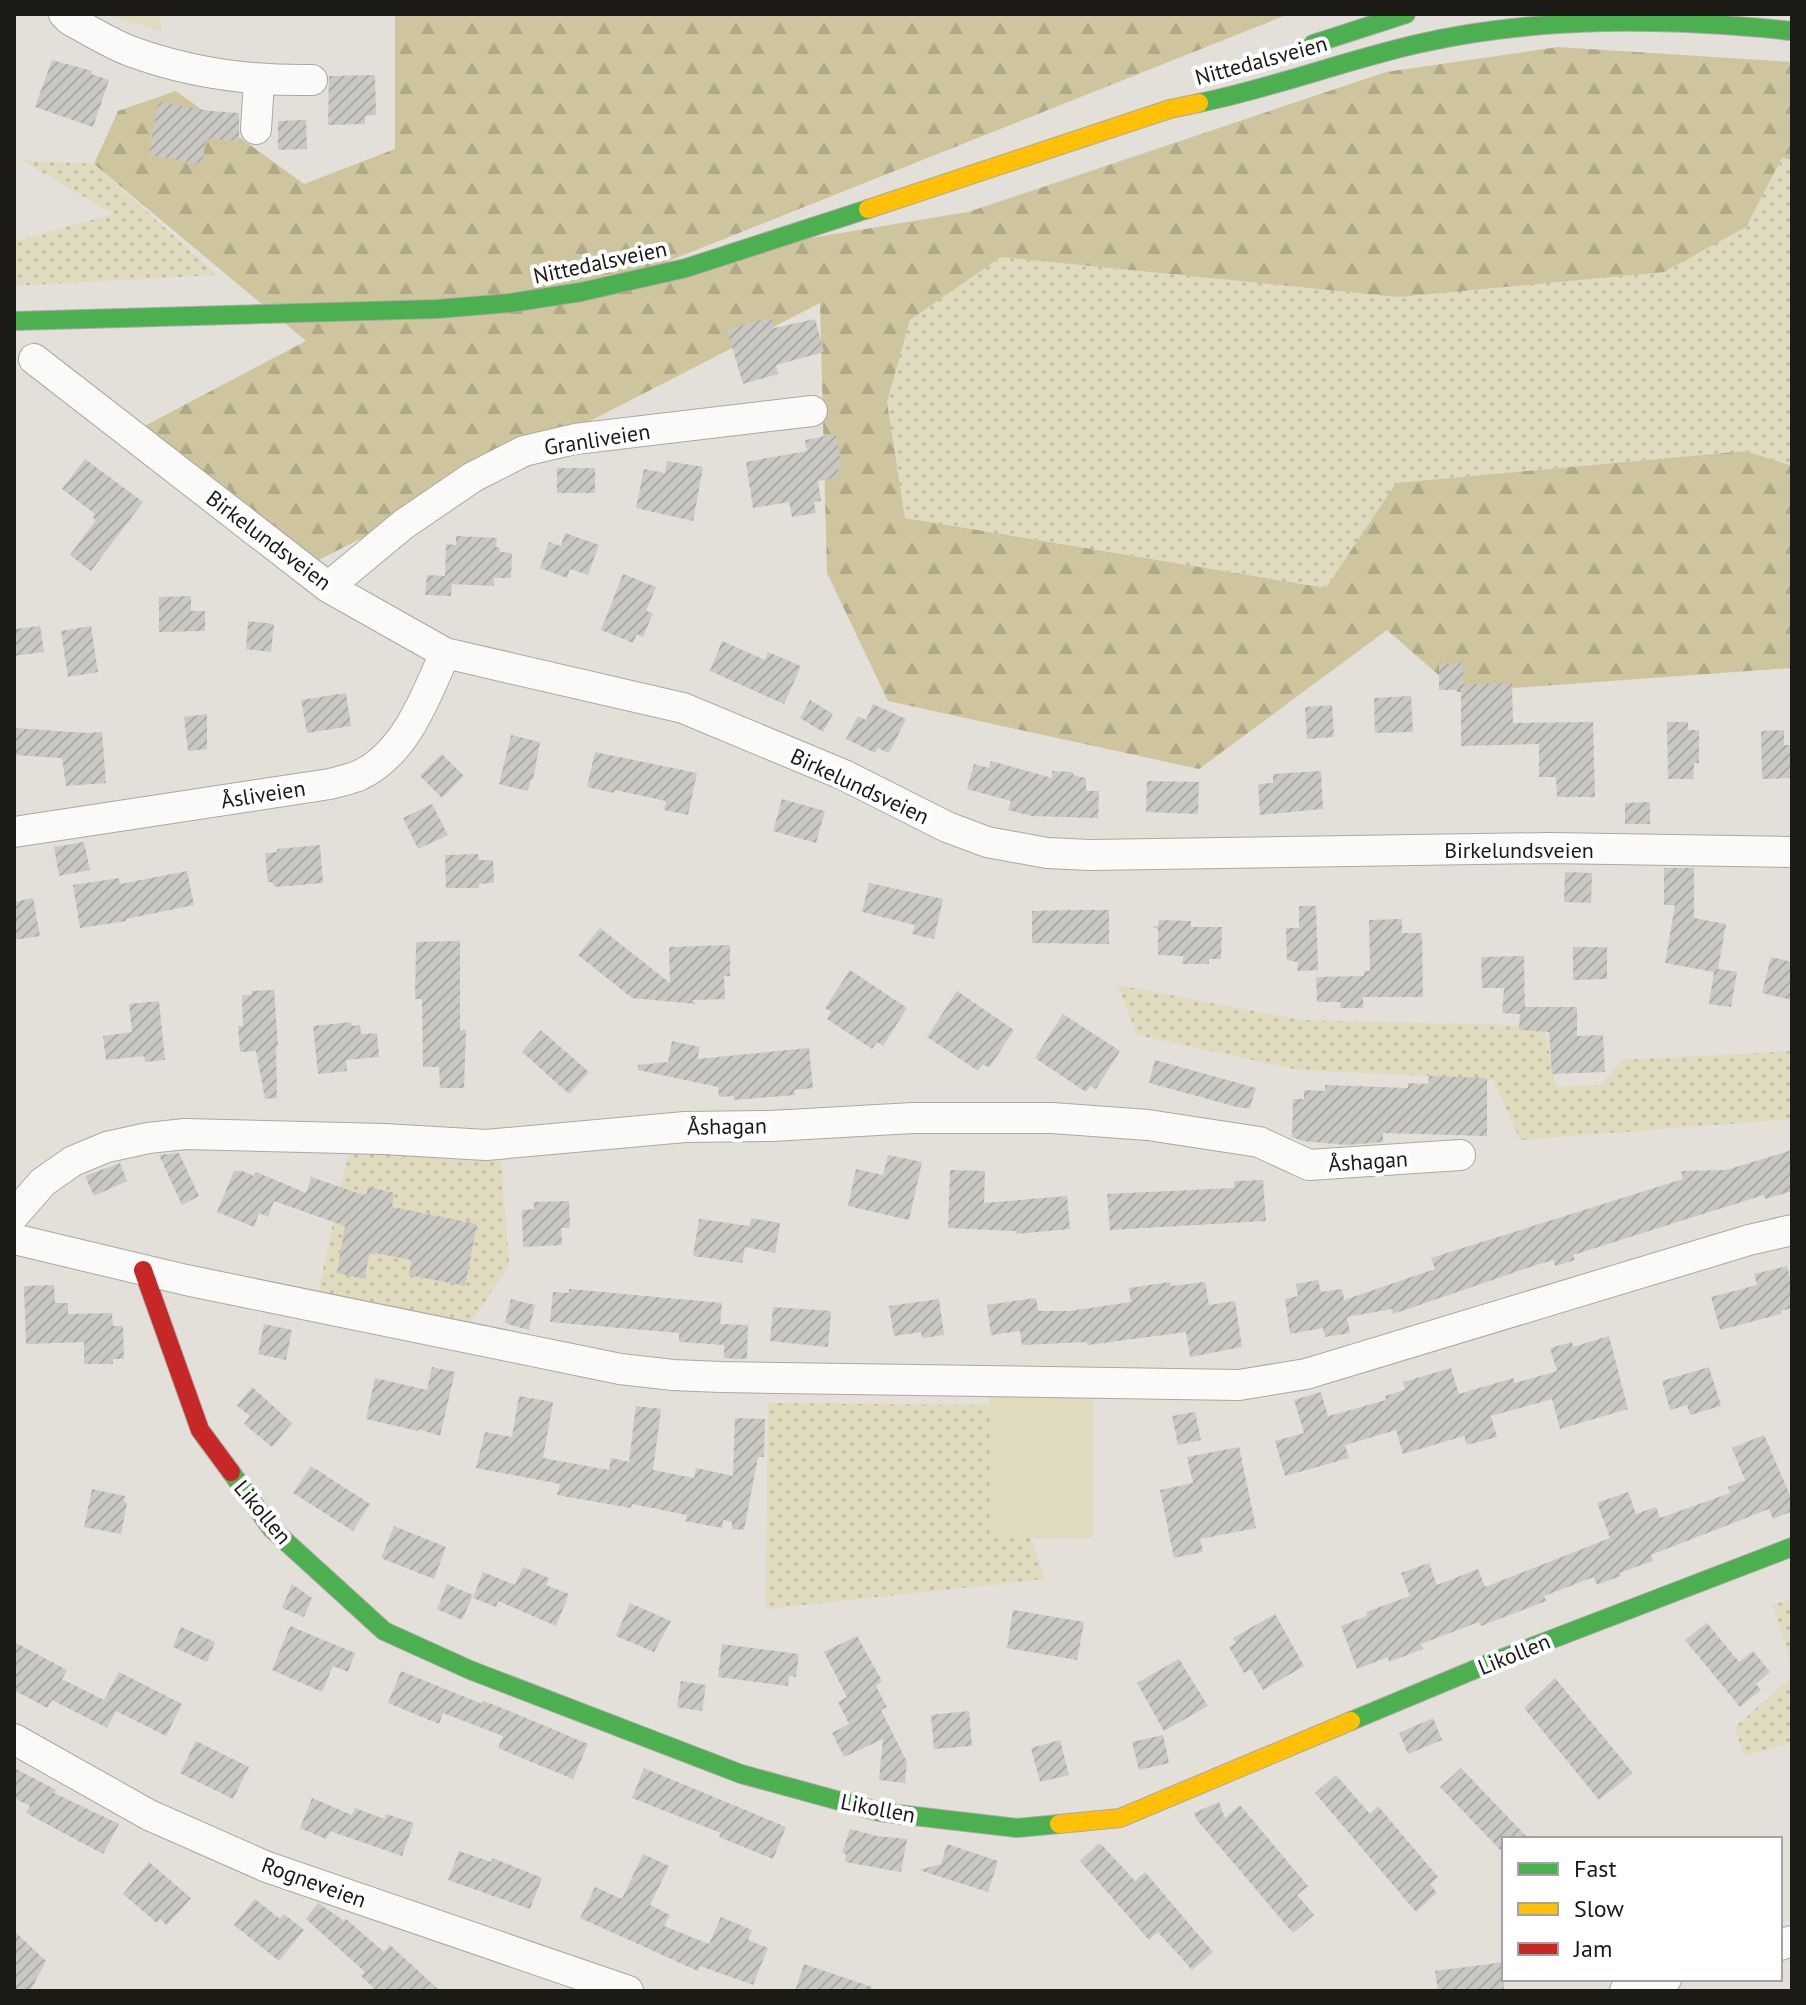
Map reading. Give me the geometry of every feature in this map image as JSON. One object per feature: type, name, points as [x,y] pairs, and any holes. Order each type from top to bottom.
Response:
[{"type":"main road","name":"Nittedalsveien","points":[[1294,51],[1406,14]]},
{"type":"main road","name":"Nittedalsveien","points":[[14,321],[437,309],[566,297],[722,258],[1170,109],[1240,94],[1376,53],[1522,26],[1617,21],[1712,24],[1792,31]]},
{"type":"main road","name":"Nittedalsveien","points":[[1170,109],[1232,76]]},
{"type":"main road","name":"Likollen","points":[[143,1270],[200,1430],[271,1528],[384,1631],[470,1670],[741,1774],[880,1812],[1017,1828],[1120,1818],[1495,1661],[1792,1547]]},
{"type":"street","points":[[64,14],[130,51],[204,72],[259,81],[312,80]]},
{"type":"street","points":[[256,129],[259,81]]},
{"type":"street","name":"Birkelundsveien","points":[[34,359],[328,587],[445,653],[683,708],[844,775],[947,827],[987,842],[1017,849],[1090,855],[1549,848],[1792,852]]},
{"type":"street","name":"Granliveien","points":[[328,587],[404,524],[473,477],[524,451],[575,439],[812,411]]},
{"type":"street","name":"Åsliveien","points":[[14,832],[330,784],[360,775],[384,759],[415,719],[445,653]]},
{"type":"street","name":"Åshagan","points":[[14,1215],[43,1182],[73,1161],[107,1147],[185,1134],[486,1145],[685,1127],[913,1118],[1052,1118],[1148,1125],[1259,1142],[1309,1165],[1460,1155]]},
{"type":"street","points":[[14,1239],[143,1270],[620,1369],[673,1375],[1239,1385],[1306,1374],[1749,1240],[1792,1230]]},
{"type":"street","name":"Rogneveien","points":[[14,1739],[149,1815],[267,1867],[628,1991]]},
{"type":"street","points":[[1625,1991],[1659,1981]]},
{"type":"green space","points":[[105,14],[160,14],[161,32]]},
{"type":"green space","points":[[395,14],[1289,14],[666,262],[968,212],[1386,72],[1558,47],[1792,62],[1792,160],[1782,158],[1746,227],[1664,272],[1398,297],[1001,257],[910,320],[887,402],[905,518],[1326,588],[1396,483],[1746,451],[1792,466],[1792,668],[1458,692],[1387,630],[1199,769],[888,701],[827,573],[820,303],[315,562],[135,431],[306,341],[94,164],[118,111],[176,91],[304,184],[395,149]]},
{"type":"green space","points":[[1783,157],[1792,160],[1792,466],[1746,451],[1396,483],[1326,588],[905,518],[887,402],[910,320],[1001,257],[1398,297],[1746,227]]},
{"type":"green space","points":[[21,160],[94,164],[217,275],[14,286],[14,241],[114,214]]},
{"type":"green space","points":[[1118,985],[1301,1020],[1544,1026],[1556,1087],[1601,1085],[1622,1060],[1792,1051],[1792,1119],[1520,1140],[1493,1079],[1299,1070],[1137,1035]]},
{"type":"green space","points":[[349,1150],[501,1161],[509,1265],[460,1339],[316,1302]]},
{"type":"green space","points":[[989,1394],[1093,1394],[1093,1538],[989,1538]]},
{"type":"green space","points":[[768,1403],[987,1405],[1045,1579],[766,1609]]},
{"type":"green space","points":[[1792,1599],[1792,1667],[1773,1605]]},
{"type":"green space","points":[[1792,1677],[1792,1742],[1744,1757],[1735,1727]]},
{"type":"building","points":[[52,60],[92,71],[91,74],[109,80],[93,127],[35,107]]},
{"type":"building","points":[[375,75],[376,115],[365,116],[365,124],[328,125],[329,76]]},
{"type":"building","points":[[158,102],[239,113],[239,141],[206,139],[202,164],[149,155]]},
{"type":"building","points":[[306,120],[307,149],[278,150],[278,121]]},
{"type":"building","points":[[771,317],[774,328],[815,319],[824,352],[776,365],[778,374],[743,384],[727,330]]},
{"type":"building","points":[[836,434],[841,466],[837,467],[839,477],[818,481],[821,501],[814,502],[816,513],[792,517],[789,502],[753,508],[746,462],[807,451],[805,440]]},
{"type":"building","points":[[85,459],[143,502],[91,571],[70,555],[96,520],[93,518],[95,514],[62,489]]},
{"type":"building","points":[[667,461],[703,467],[693,521],[636,508],[644,469],[665,473]]},
{"type":"building","points":[[557,468],[595,468],[595,493],[557,493]]},
{"type":"building","points":[[565,533],[599,545],[588,575],[570,569],[567,578],[540,568],[549,542],[561,546]]},
{"type":"building","points":[[456,536],[497,538],[496,547],[500,548],[500,552],[512,553],[511,578],[494,578],[494,586],[452,584],[451,596],[425,595],[427,575],[445,576],[446,544],[456,545]]},
{"type":"building","points":[[623,574],[656,587],[646,611],[653,613],[643,637],[637,634],[633,643],[601,630]]},
{"type":"building","points":[[191,596],[191,611],[205,611],[205,631],[159,632],[159,597]]},
{"type":"building","points":[[248,621],[274,624],[271,652],[246,649]]},
{"type":"building","points":[[40,626],[44,652],[14,656],[14,629]]},
{"type":"building","points":[[91,626],[98,672],[68,677],[61,631]]},
{"type":"building","points":[[722,641],[765,660],[768,652],[801,666],[784,704],[710,671]]},
{"type":"building","points":[[1463,663],[1463,684],[1512,683],[1513,723],[1593,722],[1595,797],[1557,797],[1556,777],[1539,777],[1539,744],[1461,746],[1461,690],[1439,690],[1439,664]]},
{"type":"building","points":[[346,693],[351,726],[307,733],[301,700]]},
{"type":"building","points":[[1411,696],[1413,732],[1375,733],[1374,698]]},
{"type":"building","points":[[810,700],[833,714],[823,732],[800,718]]},
{"type":"building","points":[[873,704],[906,719],[889,753],[878,748],[875,753],[846,739],[858,716],[866,720]]},
{"type":"building","points":[[1332,705],[1334,737],[1307,739],[1305,707]]},
{"type":"building","points":[[207,714],[207,749],[188,751],[184,717]]},
{"type":"building","points":[[1667,722],[1688,722],[1688,730],[1699,730],[1699,763],[1694,763],[1693,779],[1668,779]]},
{"type":"building","points":[[14,728],[102,732],[106,783],[66,786],[62,758],[14,755]]},
{"type":"building","points":[[1784,730],[1784,745],[1792,745],[1792,778],[1762,779],[1761,731]]},
{"type":"building","points":[[511,735],[540,742],[528,791],[499,784]]},
{"type":"building","points":[[595,752],[697,773],[688,815],[664,810],[666,801],[587,787]]},
{"type":"building","points":[[442,754],[464,776],[442,798],[420,776]]},
{"type":"building","points":[[991,761],[1052,778],[1052,771],[1073,772],[1073,775],[1086,778],[1086,791],[1099,791],[1098,818],[1032,816],[1008,810],[1011,801],[967,789],[974,764],[989,768]]},
{"type":"building","points":[[1321,771],[1323,809],[1260,815],[1258,784],[1273,783],[1273,774]]},
{"type":"building","points":[[1147,781],[1199,782],[1198,814],[1146,812]]},
{"type":"building","points":[[782,799],[825,811],[816,843],[773,831]]},
{"type":"building","points":[[1650,802],[1650,824],[1625,824],[1625,803]]},
{"type":"building","points":[[432,804],[448,835],[418,849],[403,818]]},
{"type":"building","points":[[84,842],[90,870],[59,876],[54,847]]},
{"type":"building","points":[[320,845],[323,883],[275,887],[268,882],[265,853]]},
{"type":"building","points":[[478,854],[479,860],[493,860],[494,883],[479,884],[479,888],[446,888],[445,855]]},
{"type":"building","points":[[1664,868],[1694,868],[1694,918],[1726,924],[1718,969],[1737,972],[1731,1007],[1709,1004],[1714,972],[1665,963],[1675,905],[1664,905]]},
{"type":"building","points":[[187,871],[194,905],[80,928],[73,885],[119,878],[120,884]]},
{"type":"building","points":[[1565,872],[1592,873],[1591,903],[1564,902]]},
{"type":"building","points":[[869,883],[943,899],[934,939],[912,934],[915,925],[862,912]]},
{"type":"building","points":[[33,898],[40,936],[14,940],[14,902]]},
{"type":"building","points":[[1299,906],[1316,906],[1318,970],[1297,971],[1298,962],[1287,960],[1286,928],[1299,928]]},
{"type":"building","points":[[1109,910],[1109,944],[1032,943],[1032,911]]},
{"type":"building","points":[[1402,919],[1402,933],[1422,933],[1423,997],[1363,997],[1363,1008],[1340,1008],[1341,1002],[1317,1002],[1316,977],[1364,976],[1364,971],[1370,971],[1369,920]]},
{"type":"building","points":[[1159,920],[1191,921],[1191,927],[1222,927],[1221,959],[1209,959],[1209,964],[1182,964],[1184,954],[1158,955],[1158,929],[1152,926],[1158,926]]},
{"type":"building","points":[[600,928],[670,983],[669,947],[730,945],[730,976],[724,976],[725,999],[692,1000],[696,1004],[632,998],[578,955]]},
{"type":"building","points":[[460,941],[460,1030],[466,1030],[464,1088],[440,1088],[439,1067],[423,1067],[422,999],[415,999],[416,942]]},
{"type":"building","points":[[1573,947],[1607,947],[1607,979],[1573,980]]},
{"type":"building","points":[[1524,956],[1525,1007],[1577,1007],[1577,1036],[1603,1035],[1605,1072],[1552,1074],[1549,1032],[1519,1030],[1520,1014],[1502,1013],[1504,988],[1482,988],[1481,957]]},
{"type":"building","points":[[1771,957],[1792,962],[1792,1000],[1762,993]]},
{"type":"building","points":[[850,970],[907,1008],[883,1046],[877,1042],[872,1049],[827,1019],[831,1012],[825,1008]]},
{"type":"building","points":[[274,990],[278,1046],[277,1098],[265,1099],[256,1051],[240,1052],[238,1026],[243,1026],[242,995],[252,995],[252,991]]},
{"type":"building","points":[[957,991],[1014,1030],[989,1068],[983,1064],[978,1071],[927,1037]]},
{"type":"building","points":[[159,1001],[165,1060],[145,1062],[144,1056],[106,1060],[103,1036],[132,1032],[129,1004]]},
{"type":"building","points":[[1063,1014],[1120,1051],[1096,1089],[1090,1086],[1086,1092],[1035,1058]]},
{"type":"building","points":[[351,1022],[352,1026],[360,1025],[361,1034],[377,1033],[379,1057],[346,1060],[347,1071],[318,1074],[313,1026]]},
{"type":"building","points":[[541,1030],[589,1072],[569,1094],[522,1052]]},
{"type":"building","points":[[672,1041],[700,1047],[697,1059],[809,1048],[813,1088],[794,1090],[795,1095],[734,1100],[734,1096],[719,1097],[718,1087],[638,1070],[638,1065],[668,1062]]},
{"type":"building","points":[[1155,1060],[1256,1088],[1250,1108],[1149,1083]]},
{"type":"building","points":[[1429,1076],[1487,1078],[1487,1136],[1383,1133],[1383,1142],[1346,1145],[1302,1141],[1292,1137],[1293,1099],[1304,1099],[1304,1090],[1325,1091],[1325,1085],[1408,1088],[1408,1083],[1428,1084]]},
{"type":"building","points":[[1792,1150],[1792,1191],[1765,1199],[1764,1195],[1573,1255],[1575,1260],[1555,1266],[1554,1260],[1539,1264],[1393,1314],[1392,1309],[1347,1317],[1350,1333],[1325,1337],[1323,1328],[1290,1334],[1285,1299],[1298,1296],[1296,1284],[1318,1280],[1321,1292],[1342,1289],[1344,1300],[1435,1269],[1431,1258],[1683,1179],[1681,1171],[1726,1170]]},
{"type":"building","points":[[179,1153],[199,1196],[182,1205],[159,1155]]},
{"type":"building","points":[[888,1155],[922,1162],[909,1220],[848,1206],[856,1169],[883,1175]]},
{"type":"building","points":[[120,1163],[127,1181],[94,1196],[85,1176]]},
{"type":"building","points":[[950,1170],[985,1171],[984,1203],[1067,1196],[1070,1229],[1016,1234],[1016,1231],[948,1228]]},
{"type":"building","points":[[234,1171],[254,1176],[256,1172],[306,1193],[311,1177],[366,1196],[368,1187],[394,1193],[392,1207],[477,1224],[465,1286],[409,1275],[412,1260],[370,1252],[364,1279],[337,1273],[345,1226],[274,1201],[268,1217],[259,1213],[254,1227],[217,1212]]},
{"type":"building","points":[[1263,1180],[1266,1221],[1110,1230],[1107,1194],[1234,1188],[1234,1181]]},
{"type":"building","points":[[569,1201],[570,1228],[561,1228],[562,1245],[523,1247],[522,1210],[534,1209],[534,1202]]},
{"type":"building","points":[[751,1218],[780,1223],[775,1253],[745,1247],[742,1263],[693,1256],[699,1219],[750,1226]]},
{"type":"building","points":[[1787,1266],[1792,1285],[1792,1308],[1781,1311],[1781,1314],[1720,1330],[1711,1297],[1757,1285],[1754,1274]]},
{"type":"building","points":[[1170,1282],[1171,1286],[1205,1282],[1209,1305],[1235,1301],[1242,1347],[1190,1357],[1186,1332],[1088,1345],[1087,1342],[1022,1345],[1020,1331],[991,1335],[987,1305],[1036,1298],[1038,1311],[1069,1311],[1131,1302],[1129,1288]]},
{"type":"building","points":[[54,1285],[55,1303],[68,1303],[68,1314],[112,1313],[113,1326],[123,1326],[124,1359],[113,1359],[113,1364],[84,1364],[84,1342],[26,1344],[24,1286]]},
{"type":"building","points":[[569,1289],[722,1303],[720,1324],[748,1325],[747,1359],[724,1358],[724,1345],[679,1342],[679,1333],[550,1322],[553,1292],[569,1293]]},
{"type":"building","points":[[511,1299],[535,1305],[529,1330],[505,1323]]},
{"type":"building","points":[[939,1299],[944,1335],[922,1338],[921,1332],[894,1336],[889,1306]]},
{"type":"building","points":[[773,1307],[831,1311],[828,1347],[770,1341]]},
{"type":"building","points":[[264,1324],[292,1330],[286,1360],[258,1354]]},
{"type":"building","points":[[1609,1336],[1628,1409],[1560,1429],[1552,1399],[1491,1416],[1497,1437],[1467,1445],[1464,1436],[1403,1454],[1396,1430],[1345,1445],[1349,1458],[1285,1476],[1275,1441],[1304,1433],[1294,1400],[1321,1392],[1328,1416],[1386,1400],[1385,1396],[1405,1390],[1403,1382],[1451,1368],[1459,1394],[1513,1378],[1515,1383],[1557,1371],[1550,1348],[1572,1342],[1573,1347]]},
{"type":"building","points":[[432,1367],[455,1372],[440,1436],[366,1419],[375,1378],[427,1390]]},
{"type":"building","points":[[1709,1367],[1721,1406],[1690,1415],[1687,1405],[1670,1410],[1662,1381]]},
{"type":"building","points":[[252,1387],[292,1423],[272,1447],[244,1424],[250,1416],[237,1406]]},
{"type":"building","points":[[519,1396],[553,1402],[543,1458],[609,1470],[611,1458],[629,1462],[636,1406],[661,1409],[653,1470],[694,1478],[696,1468],[733,1476],[735,1418],[765,1419],[764,1457],[758,1457],[744,1530],[732,1529],[732,1522],[723,1520],[722,1528],[685,1521],[687,1515],[632,1504],[631,1508],[557,1495],[560,1484],[476,1468],[485,1432],[512,1437]]},
{"type":"building","points":[[1195,1412],[1201,1440],[1178,1445],[1172,1416]]},
{"type":"building","points":[[1764,1435],[1792,1500],[1792,1511],[1773,1519],[1769,1509],[1651,1555],[1653,1561],[1619,1573],[1621,1576],[1597,1585],[1594,1577],[1544,1596],[1546,1601],[1481,1626],[1479,1622],[1421,1644],[1423,1649],[1389,1662],[1388,1657],[1357,1669],[1341,1626],[1367,1616],[1366,1612],[1410,1596],[1401,1573],[1429,1563],[1437,1585],[1478,1569],[1485,1587],[1610,1538],[1597,1503],[1628,1492],[1636,1514],[1656,1507],[1660,1518],[1730,1493],[1728,1487],[1745,1480],[1732,1448]]},
{"type":"building","points":[[1239,1447],[1256,1528],[1200,1539],[1203,1552],[1174,1558],[1160,1490],[1193,1483],[1187,1457]]},
{"type":"building","points":[[311,1466],[370,1504],[353,1531],[293,1493]]},
{"type":"building","points":[[92,1489],[125,1496],[124,1502],[127,1503],[121,1534],[84,1527]]},
{"type":"building","points":[[394,1526],[446,1547],[434,1579],[381,1558]]},
{"type":"building","points":[[523,1567],[549,1578],[546,1585],[569,1594],[556,1626],[498,1601],[496,1607],[473,1598],[483,1572],[515,1585]]},
{"type":"building","points":[[292,1584],[312,1598],[304,1617],[282,1608]]},
{"type":"building","points":[[447,1584],[473,1595],[462,1620],[437,1609]]},
{"type":"building","points":[[630,1603],[671,1621],[654,1652],[616,1636]]},
{"type":"building","points":[[1013,1610],[1084,1622],[1077,1660],[1007,1648]]},
{"type":"building","points":[[1275,1614],[1304,1666],[1263,1690],[1251,1669],[1244,1673],[1229,1647],[1236,1643],[1233,1638]]},
{"type":"building","points":[[1707,1623],[1739,1662],[1753,1651],[1770,1672],[1756,1684],[1761,1690],[1740,1707],[1685,1640]]},
{"type":"building","points":[[290,1626],[355,1653],[348,1672],[333,1666],[322,1692],[272,1670]]},
{"type":"building","points":[[181,1627],[215,1642],[207,1662],[173,1647]]},
{"type":"building","points":[[857,1636],[882,1681],[876,1686],[887,1707],[881,1710],[907,1762],[905,1783],[879,1780],[883,1739],[844,1757],[832,1733],[849,1724],[838,1702],[847,1697],[824,1652]]},
{"type":"building","points":[[14,1642],[67,1670],[62,1679],[104,1700],[119,1672],[182,1704],[166,1736],[116,1711],[107,1728],[52,1700],[47,1708],[14,1690]]},
{"type":"building","points":[[722,1644],[799,1654],[796,1677],[789,1676],[788,1686],[718,1677]]},
{"type":"building","points":[[1179,1659],[1208,1706],[1164,1731],[1137,1683]]},
{"type":"building","points":[[401,1671],[588,1744],[573,1779],[498,1748],[503,1736],[443,1713],[439,1724],[388,1703]]},
{"type":"building","points":[[1555,1678],[1633,1773],[1599,1800],[1524,1708]]},
{"type":"building","points":[[681,1681],[706,1685],[702,1711],[677,1707]]},
{"type":"building","points":[[969,1711],[972,1746],[934,1749],[931,1715]]},
{"type":"building","points":[[1433,1718],[1442,1740],[1408,1754],[1399,1733]]},
{"type":"building","points":[[1163,1735],[1169,1763],[1139,1770],[1132,1742]]},
{"type":"building","points":[[1060,1740],[1069,1775],[1040,1782],[1031,1748]]},
{"type":"building","points":[[196,1741],[249,1767],[233,1799],[180,1773]]},
{"type":"building","points":[[14,1768],[56,1790],[54,1793],[119,1824],[103,1854],[26,1813],[30,1806],[14,1798]]},
{"type":"building","points":[[644,1768],[786,1827],[773,1859],[719,1837],[721,1833],[632,1798]]},
{"type":"building","points":[[1461,1768],[1527,1837],[1502,1837],[1502,1852],[1440,1787]]},
{"type":"building","points":[[1336,1775],[1370,1814],[1378,1806],[1438,1877],[1430,1884],[1437,1893],[1416,1912],[1315,1793]]},
{"type":"building","points":[[312,1798],[352,1815],[355,1808],[385,1819],[386,1814],[414,1823],[402,1856],[330,1831],[326,1839],[300,1828]]},
{"type":"building","points":[[1219,1802],[1225,1818],[1240,1805],[1308,1886],[1297,1895],[1314,1915],[1293,1933],[1197,1820],[1194,1813]]},
{"type":"building","points":[[850,1829],[907,1839],[901,1872],[845,1862],[846,1854],[842,1853]]},
{"type":"building","points":[[947,1844],[998,1861],[988,1892],[919,1870],[941,1864]]},
{"type":"building","points":[[1098,1844],[1135,1881],[1145,1872],[1213,1952],[1192,1970],[1158,1932],[1149,1940],[1080,1861]]},
{"type":"building","points":[[459,1851],[491,1862],[493,1858],[542,1878],[530,1909],[448,1880]]},
{"type":"building","points":[[643,1854],[669,1866],[650,1905],[670,1915],[664,1926],[709,1944],[721,1917],[752,1930],[748,1940],[768,1948],[753,1985],[700,1966],[698,1971],[580,1918],[595,1887],[622,1899]]},
{"type":"building","points":[[149,1862],[191,1898],[167,1925],[160,1919],[157,1923],[123,1894]]},
{"type":"building","points":[[255,1899],[280,1919],[284,1914],[304,1930],[279,1961],[234,1925]]},
{"type":"building","points":[[318,1903],[344,1921],[346,1919],[384,1952],[390,1945],[440,1991],[377,1991],[361,1976],[365,1972],[306,1919]]},
{"type":"building","points":[[14,1931],[46,1961],[30,1991],[14,1991]]},
{"type":"building","points":[[1502,1962],[1504,1991],[1438,1991],[1435,1971]]},
{"type":"building","points":[[804,1964],[872,1987],[871,1991],[795,1991]]},
{"type":"traffic: fast","points":[[1313,44],[1406,14]]},
{"type":"traffic: fast","points":[[1199,103],[1417,44],[1510,28],[1650,22],[1792,31]]},
{"type":"traffic: fast","points":[[14,321],[437,309],[510,303],[581,292],[686,268],[868,209]]},
{"type":"traffic: fast","points":[[231,1472],[271,1528],[384,1631],[470,1670],[741,1774],[880,1812],[1017,1828],[1059,1824]]},
{"type":"traffic: fast","points":[[1351,1721],[1495,1661],[1792,1547]]},
{"type":"traffic: slow","points":[[868,209],[1170,109],[1199,103]]},
{"type":"traffic: slow","points":[[1059,1824],[1120,1818],[1351,1721]]},
{"type":"traffic: jam","points":[[143,1270],[200,1430],[231,1472]]}]
